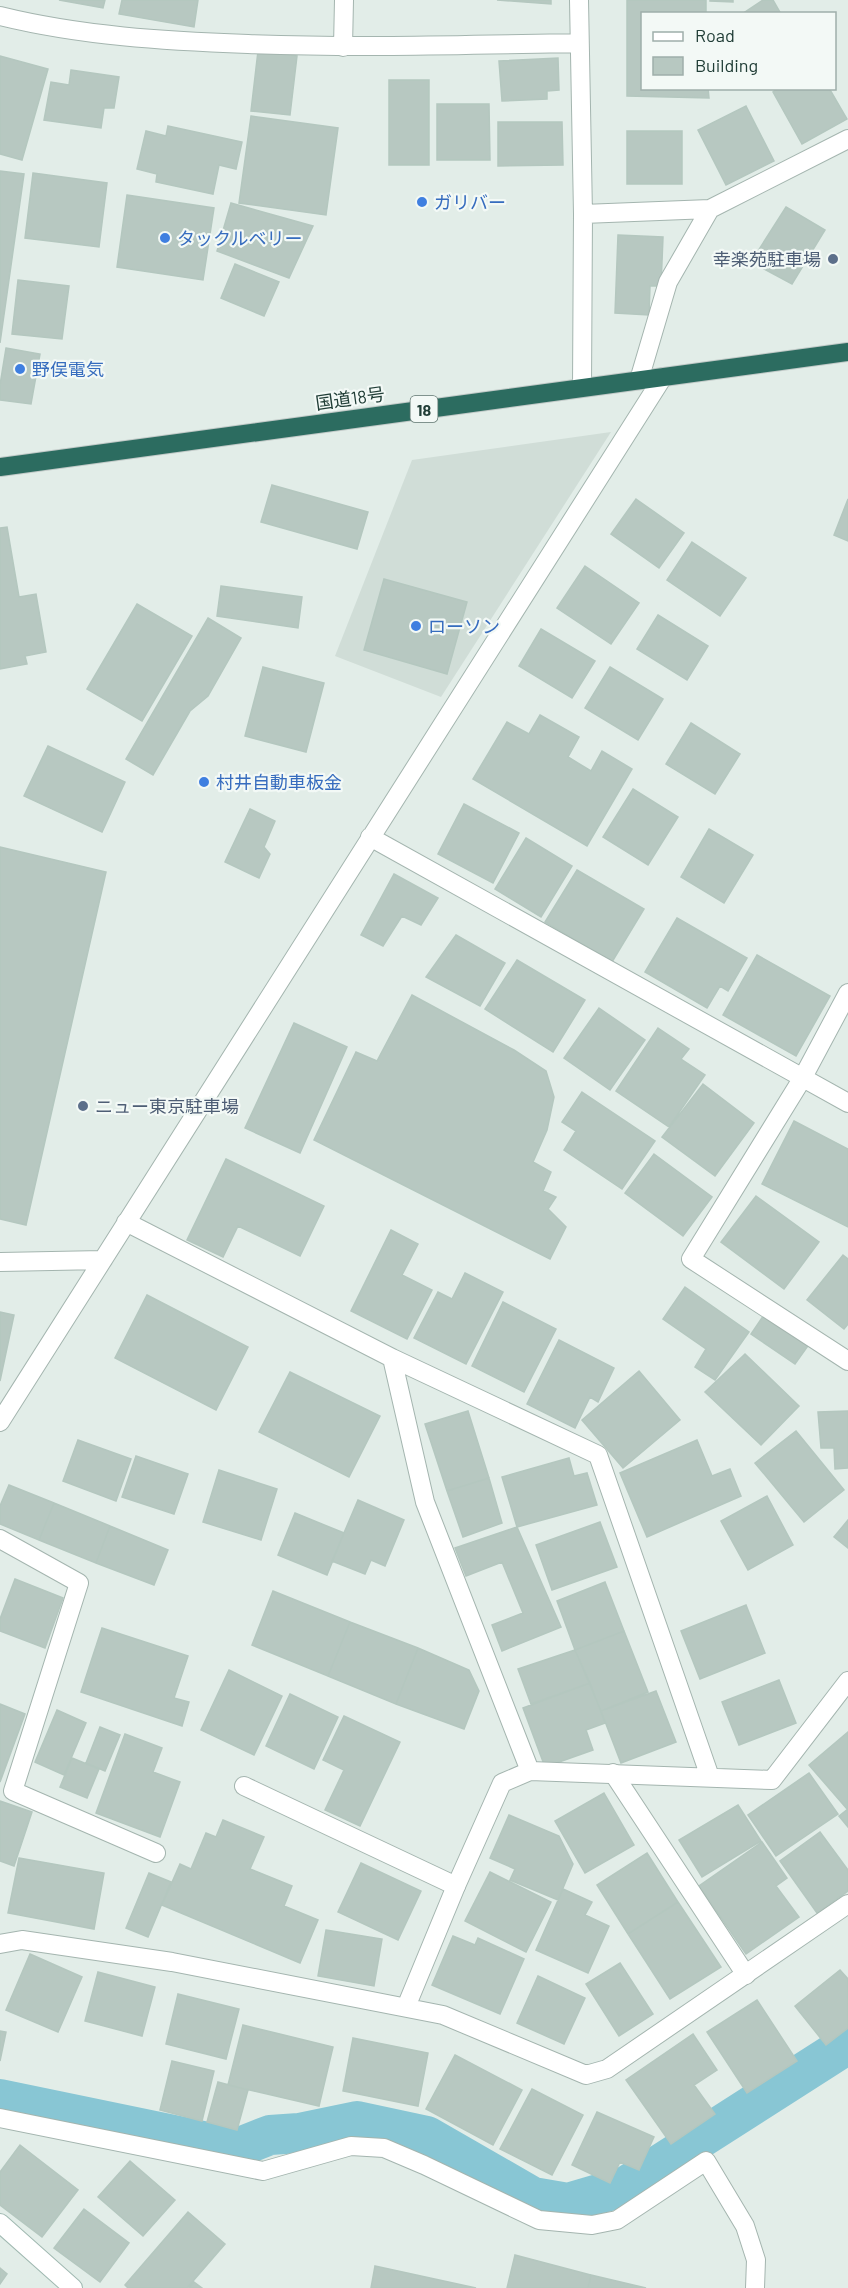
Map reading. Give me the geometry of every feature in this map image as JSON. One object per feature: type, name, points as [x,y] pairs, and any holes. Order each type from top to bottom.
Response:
[{"type":"highway","name":"国道18号","points":[[0,466],[848,352]]},
{"type":"street","points":[[343,47],[344,0]]},
{"type":"street","points":[[579,0],[583,214],[582,387]]},
{"type":"street","points":[[0,16],[24,22],[161,41],[343,47],[579,43]]},
{"type":"street","points":[[583,214],[710,209],[848,139]]},
{"type":"street","points":[[639,380],[668,282],[710,209]]},
{"type":"street","points":[[0,1422],[663,377]]},
{"type":"street","points":[[370,837],[848,1102]]},
{"type":"street","points":[[848,993],[802,1078],[691,1259],[848,1361]]},
{"type":"street","points":[[126,1222],[392,1358],[598,1455],[710,1777]]},
{"type":"street","points":[[0,1262],[103,1260]]},
{"type":"street","points":[[392,1358],[425,1502],[530,1771]]},
{"type":"street","points":[[0,1539],[79,1583],[14,1791],[156,1854]]},
{"type":"street","points":[[406,2007],[502,1783],[530,1771],[772,1780],[848,1681]]},
{"type":"street","points":[[613,1773],[746,1975]]},
{"type":"street","points":[[244,1786],[456,1886]]},
{"type":"street","points":[[0,1944],[22,1940],[160,1960],[442,2015],[586,2075],[607,2069],[848,1904]]},
{"type":"street","points":[[0,2118],[263,2171],[351,2146],[384,2148],[424,2164],[538,2220],[592,2225],[617,2220],[706,2161],[745,2226],[756,2260],[755,2288]]},
{"type":"street","points":[[0,2223],[73,2288]]},
{"type":"shaded area","points":[[611,432],[441,697],[335,656],[412,460]]},
{"type":"building","points":[[59,0],[105,0],[103,8]]},
{"type":"building","points":[[122,0],[198,0],[194,27],[119,14]]},
{"type":"building","points":[[497,0],[551,0],[551,4]]},
{"type":"building","points":[[627,0],[706,0],[706,12],[641,12],[641,90],[708,90],[709,98],[627,96]]},
{"type":"building","points":[[733,0],[733,2],[710,1]]},
{"type":"building","points":[[763,0],[773,0],[780,12],[745,12]]},
{"type":"building","points":[[258,51],[297,56],[290,115],[251,111]]},
{"type":"building","points":[[0,56],[48,69],[22,160],[0,154]]},
{"type":"building","points":[[558,58],[559,90],[547,91],[547,99],[502,101],[499,61]]},
{"type":"building","points":[[71,70],[119,77],[114,108],[104,108],[101,128],[44,120],[51,82],[69,85]]},
{"type":"building","points":[[389,80],[429,80],[429,165],[389,165]]},
{"type":"building","points":[[776,90],[830,90],[847,119],[802,144],[773,92]]},
{"type":"building","points":[[437,104],[489,104],[490,160],[437,160]]},
{"type":"building","points":[[746,106],[774,161],[726,185],[698,130]]},
{"type":"building","points":[[251,116],[338,128],[326,215],[239,203]]},
{"type":"building","points":[[498,122],[562,122],[563,165],[498,166]]},
{"type":"building","points":[[168,126],[242,142],[236,169],[219,165],[213,194],[156,182],[157,174],[137,169],[146,131],[166,136]]},
{"type":"building","points":[[627,131],[682,131],[682,184],[627,184]]},
{"type":"building","points":[[0,171],[24,174],[0,343]]},
{"type":"building","points":[[33,173],[107,183],[99,247],[25,238]]},
{"type":"building","name":"タックルベリー","points":[[127,195],[214,208],[203,280],[117,267]]},
{"type":"building","points":[[231,203],[313,226],[289,278],[217,251]]},
{"type":"building","points":[[786,207],[825,230],[792,284],[751,262]]},
{"type":"building","points":[[618,235],[663,237],[661,286],[650,286],[649,315],[615,313]]},
{"type":"building","points":[[235,264],[279,282],[264,316],[221,298]]},
{"type":"building","points":[[18,280],[69,286],[62,339],[12,334]]},
{"type":"building","name":"野俣電気","points":[[6,348],[40,354],[31,404],[0,400]]},
{"type":"building","points":[[272,485],[368,512],[357,549],[261,522]]},
{"type":"building","points":[[636,499],[684,533],[659,568],[611,534]]},
{"type":"building","points":[[848,499],[848,541],[834,535]]},
{"type":"building","points":[[7,527],[19,597],[36,594],[46,652],[25,656],[27,664],[0,669],[0,528]]},
{"type":"building","points":[[692,542],[746,578],[720,616],[667,580]]},
{"type":"building","points":[[585,566],[639,603],[611,644],[557,608]]},
{"type":"building","name":"ローソン","points":[[384,579],[467,602],[447,674],[364,650]]},
{"type":"building","points":[[221,586],[302,597],[298,628],[217,616]]},
{"type":"building","points":[[137,604],[192,636],[142,721],[87,689]]},
{"type":"building","points":[[658,615],[708,646],[687,680],[637,649]]},
{"type":"building","points":[[208,618],[241,638],[208,696],[190,711],[153,775],[126,759]]},
{"type":"building","points":[[541,629],[595,661],[572,698],[519,666]]},
{"type":"building","points":[[263,667],[324,683],[306,752],[245,736]]},
{"type":"building","points":[[610,667],[663,699],[638,740],[585,708]]},
{"type":"building","points":[[540,715],[579,737],[568,757],[591,771],[602,751],[632,769],[587,846],[473,779],[507,722],[529,734]]},
{"type":"building","points":[[691,723],[740,754],[715,794],[666,764]]},
{"type":"building","points":[[48,746],[125,782],[102,832],[24,796]]},
{"type":"building","points":[[633,789],[678,817],[648,865],[603,837]]},
{"type":"building","points":[[464,804],[519,833],[493,883],[438,854]]},
{"type":"building","points":[[250,809],[275,821],[264,847],[270,854],[259,878],[225,862]]},
{"type":"building","points":[[709,829],[753,855],[724,903],[681,877]]},
{"type":"building","points":[[526,838],[572,866],[541,917],[495,889]]},
{"type":"building","points":[[0,847],[106,872],[26,1225],[0,1219]]},
{"type":"building","points":[[577,870],[644,909],[612,962],[545,922]]},
{"type":"building","points":[[394,874],[438,898],[421,925],[402,916],[383,946],[361,935]]},
{"type":"building","points":[[677,918],[747,958],[728,991],[720,986],[707,1008],[645,972]]},
{"type":"building","points":[[456,935],[505,963],[480,1006],[426,977]]},
{"type":"building","points":[[757,955],[830,996],[796,1056],[723,1015]]},
{"type":"building","points":[[517,960],[585,1000],[553,1052],[485,1009]]},
{"type":"building","points":[[412,995],[514,1050],[546,1071],[554,1097],[547,1130],[533,1162],[551,1172],[543,1191],[556,1197],[548,1209],[566,1227],[550,1259],[314,1140],[356,1052],[377,1061]]},
{"type":"building","points":[[599,1008],[645,1040],[610,1090],[564,1058]]},
{"type":"building","points":[[294,1023],[347,1047],[300,1153],[245,1128]]},
{"type":"building","points":[[658,1028],[689,1049],[681,1059],[705,1075],[669,1127],[616,1091]]},
{"type":"building","points":[[703,1084],[754,1123],[715,1176],[662,1137]]},
{"type":"building","points":[[582,1092],[655,1141],[622,1189],[564,1150],[576,1131],[562,1122]]},
{"type":"building","points":[[794,1121],[848,1149],[848,1227],[762,1184]]},
{"type":"building","points":[[654,1154],[712,1197],[683,1236],[625,1193]]},
{"type":"building","points":[[226,1159],[324,1206],[300,1256],[238,1226],[223,1257],[187,1240]]},
{"type":"building","points":[[756,1196],[819,1242],[784,1289],[721,1242]]},
{"type":"building","points":[[391,1230],[418,1244],[402,1275],[432,1290],[407,1339],[351,1311]]},
{"type":"building","points":[[843,1255],[848,1259],[848,1324],[844,1329],[807,1300]]},
{"type":"building","points":[[465,1273],[503,1292],[466,1364],[414,1338],[438,1292],[452,1299]]},
{"type":"building","points":[[685,1287],[749,1332],[715,1380],[695,1367],[706,1349],[663,1319]]},
{"type":"building","points":[[147,1295],[248,1347],[216,1410],[115,1358]]},
{"type":"building","points":[[503,1302],[556,1329],[524,1392],[472,1366]]},
{"type":"building","points":[[0,1312],[14,1315],[0,1381]]},
{"type":"building","points":[[766,1312],[810,1343],[795,1364],[751,1334]]},
{"type":"building","points":[[559,1340],[614,1368],[598,1402],[590,1397],[575,1428],[527,1404]]},
{"type":"building","points":[[745,1354],[799,1406],[761,1445],[705,1392]]},
{"type":"building","points":[[639,1371],[680,1420],[623,1468],[582,1420]]},
{"type":"building","points":[[290,1372],[380,1416],[349,1477],[259,1432]]},
{"type":"building","points":[[468,1411],[489,1478],[447,1491],[425,1424]]},
{"type":"building","points":[[848,1411],[848,1468],[835,1469],[834,1448],[821,1448],[818,1412]]},
{"type":"building","points":[[796,1431],[844,1490],[804,1522],[755,1463]]},
{"type":"building","points":[[78,1440],[131,1459],[116,1501],[63,1481]]},
{"type":"building","points":[[697,1440],[712,1476],[730,1469],[741,1496],[647,1537],[620,1473]]},
{"type":"building","points":[[136,1456],[188,1474],[174,1514],[122,1497]]},
{"type":"building","points":[[569,1458],[574,1476],[587,1473],[597,1505],[517,1527],[502,1477]]},
{"type":"building","points":[[219,1470],[277,1489],[261,1540],[203,1522]]},
{"type":"building","points":[[489,1478],[502,1523],[463,1537],[447,1491]]},
{"type":"building","points":[[9,1485],[54,1503],[39,1540],[0,1524],[0,1506]]},
{"type":"building","points":[[767,1496],[793,1545],[748,1570],[721,1521]]},
{"type":"building","points":[[358,1500],[404,1520],[385,1566],[371,1560],[365,1574],[332,1561]]},
{"type":"building","points":[[54,1503],[110,1526],[96,1563],[39,1540]]},
{"type":"building","points":[[295,1513],[344,1533],[327,1575],[278,1555]]},
{"type":"building","points":[[848,1520],[848,1548],[834,1537]]},
{"type":"building","points":[[600,1522],[617,1567],[552,1590],[536,1545]]},
{"type":"building","points":[[110,1526],[168,1550],[154,1585],[96,1563]]},
{"type":"building","points":[[517,1527],[561,1627],[502,1651],[492,1625],[523,1613],[502,1562],[466,1576],[455,1548]]},
{"type":"building","points":[[15,1579],[63,1598],[45,1648],[0,1631],[0,1619]]},
{"type":"building","points":[[605,1582],[624,1631],[575,1650],[557,1601]]},
{"type":"building","points":[[273,1591],[350,1622],[328,1676],[252,1645]]},
{"type":"building","points":[[746,1605],[765,1653],[700,1679],[681,1631]]},
{"type":"building","points":[[350,1622],[418,1648],[396,1704],[328,1676]]},
{"type":"building","points":[[102,1628],[188,1656],[174,1698],[189,1702],[182,1726],[81,1692]]},
{"type":"building","points":[[624,1631],[648,1692],[601,1711],[575,1650]]},
{"type":"building","points":[[418,1648],[469,1670],[479,1691],[464,1729],[396,1704]]},
{"type":"building","points":[[575,1650],[590,1683],[531,1704],[518,1669]]},
{"type":"building","points":[[229,1670],[282,1696],[254,1755],[201,1730]]},
{"type":"building","points":[[779,1680],[796,1723],[739,1745],[722,1702]]},
{"type":"building","points":[[590,1683],[605,1723],[586,1730],[593,1750],[545,1767],[523,1708]]},
{"type":"building","points":[[656,1691],[676,1742],[621,1763],[601,1711]]},
{"type":"building","points":[[290,1694],[338,1717],[314,1769],[266,1746]]},
{"type":"building","points":[[0,1704],[25,1714],[0,1782]]},
{"type":"building","points":[[57,1710],[86,1723],[64,1775],[35,1762]]},
{"type":"building","points":[[344,1716],[400,1742],[360,1826],[325,1810],[344,1770],[323,1760]]},
{"type":"building","points":[[100,1727],[120,1735],[105,1771],[86,1763]]},
{"type":"building","points":[[848,1732],[848,1808],[847,1809],[809,1765]]},
{"type":"building","points":[[125,1734],[162,1748],[153,1772],[180,1782],[160,1837],[96,1813]]},
{"type":"building","points":[[72,1758],[99,1769],[87,1798],[60,1787]]},
{"type":"building","points":[[809,1773],[838,1814],[776,1856],[748,1815]]},
{"type":"building","points":[[604,1793],[634,1845],[585,1873],[555,1821]]},
{"type":"building","points":[[0,1801],[32,1812],[14,1866],[0,1861]]},
{"type":"building","points":[[738,1805],[761,1841],[702,1877],[679,1840]]},
{"type":"building","points":[[848,1809],[848,1827],[839,1816]]},
{"type":"building","points":[[509,1815],[559,1836],[573,1864],[558,1900],[510,1880],[515,1869],[490,1858]]},
{"type":"building","points":[[223,1820],[264,1837],[250,1869],[292,1886],[284,1906],[318,1920],[300,1963],[162,1905],[180,1864],[191,1869],[206,1833],[216,1837]]},
{"type":"building","points":[[820,1832],[848,1870],[848,1891],[817,1913],[780,1861]]},
{"type":"building","points":[[762,1842],[787,1878],[776,1886],[799,1917],[746,1954],[699,1886]]},
{"type":"building","points":[[647,1853],[678,1902],[628,1934],[597,1885]]},
{"type":"building","points":[[19,1858],[104,1873],[94,1929],[8,1913]]},
{"type":"building","points":[[361,1863],[421,1891],[398,1940],[338,1912]]},
{"type":"building","points":[[490,1872],[551,1902],[526,1952],[465,1921]]},
{"type":"building","points":[[149,1873],[171,1882],[148,1937],[126,1928]]},
{"type":"building","points":[[563,1889],[592,1902],[585,1915],[609,1926],[588,1973],[536,1950]]},
{"type":"building","points":[[678,1902],[721,1967],[670,1999],[628,1934]]},
{"type":"building","points":[[326,1930],[382,1939],[374,1986],[318,1976]]},
{"type":"building","points":[[453,1936],[475,1945],[478,1938],[524,1959],[500,2014],[432,1985]]},
{"type":"building","points":[[30,1954],[82,1977],[58,2032],[6,2010]]},
{"type":"building","points":[[620,1963],[653,2014],[619,2036],[586,1984]]},
{"type":"building","points":[[840,1970],[848,1979],[848,2028],[826,2045],[795,2006]]},
{"type":"building","points":[[98,1972],[155,1987],[142,2036],[85,2021]]},
{"type":"building","points":[[538,1976],[585,1998],[564,2044],[517,2023]]},
{"type":"building","points":[[178,1994],[239,2009],[226,2059],[166,2044]]},
{"type":"building","points":[[757,2000],[797,2061],[747,2093],[707,2032]]},
{"type":"building","points":[[243,2025],[333,2047],[319,2106],[228,2085]]},
{"type":"building","points":[[0,2031],[6,2032],[0,2061]]},
{"type":"building","points":[[693,2034],[717,2070],[694,2085],[715,2114],[671,2144],[626,2080]]},
{"type":"building","points":[[353,2038],[428,2053],[418,2106],[343,2091]]},
{"type":"building","points":[[455,2055],[522,2090],[493,2145],[426,2109]]},
{"type":"building","points":[[172,2061],[214,2071],[202,2121],[160,2110]]},
{"type":"building","points":[[218,2082],[248,2090],[237,2130],[207,2122]]},
{"type":"building","points":[[532,2089],[583,2115],[552,2175],[500,2149]]},
{"type":"building","points":[[597,2112],[654,2137],[639,2170],[620,2162],[610,2183],[572,2165]]},
{"type":"building","points":[[20,2145],[78,2190],[42,2237],[0,2205],[0,2172]]},
{"type":"building","points":[[130,2161],[175,2200],[143,2236],[98,2197]]},
{"type":"building","points":[[84,2209],[129,2243],[100,2282],[54,2248]]},
{"type":"building","points":[[188,2212],[225,2244],[187,2288],[128,2288],[125,2285]]},
{"type":"building","points":[[515,2255],[591,2275],[588,2288],[507,2288]]},
{"type":"building","points":[[375,2266],[476,2288],[371,2288]]},
{"type":"building","points":[[0,2268],[7,2274],[0,2284]]},
{"type":"building","points":[[591,2275],[646,2288],[588,2288]]},
{"type":"building","points":[[194,2282],[202,2288],[189,2288]]},
{"type":"waterway","points":[[0,2099],[237,2148],[270,2135],[299,2133],[357,2121],[427,2136],[533,2197],[568,2203],[626,2186],[848,2044]]},
{"type":"place","name":"ガリバー","points":[[422,202]]},
{"type":"place","name":"タックルベリー","points":[[165,238]]},
{"type":"place","name":"幸楽苑駐車場","points":[[833,259]]},
{"type":"place","name":"野俣電気","points":[[20,369]]},
{"type":"place","name":"ローソン","points":[[416,626]]},
{"type":"place","name":"村井自動車板金","points":[[204,782]]},
{"type":"place","name":"ニュー東京駐車場","points":[[83,1106]]}]
